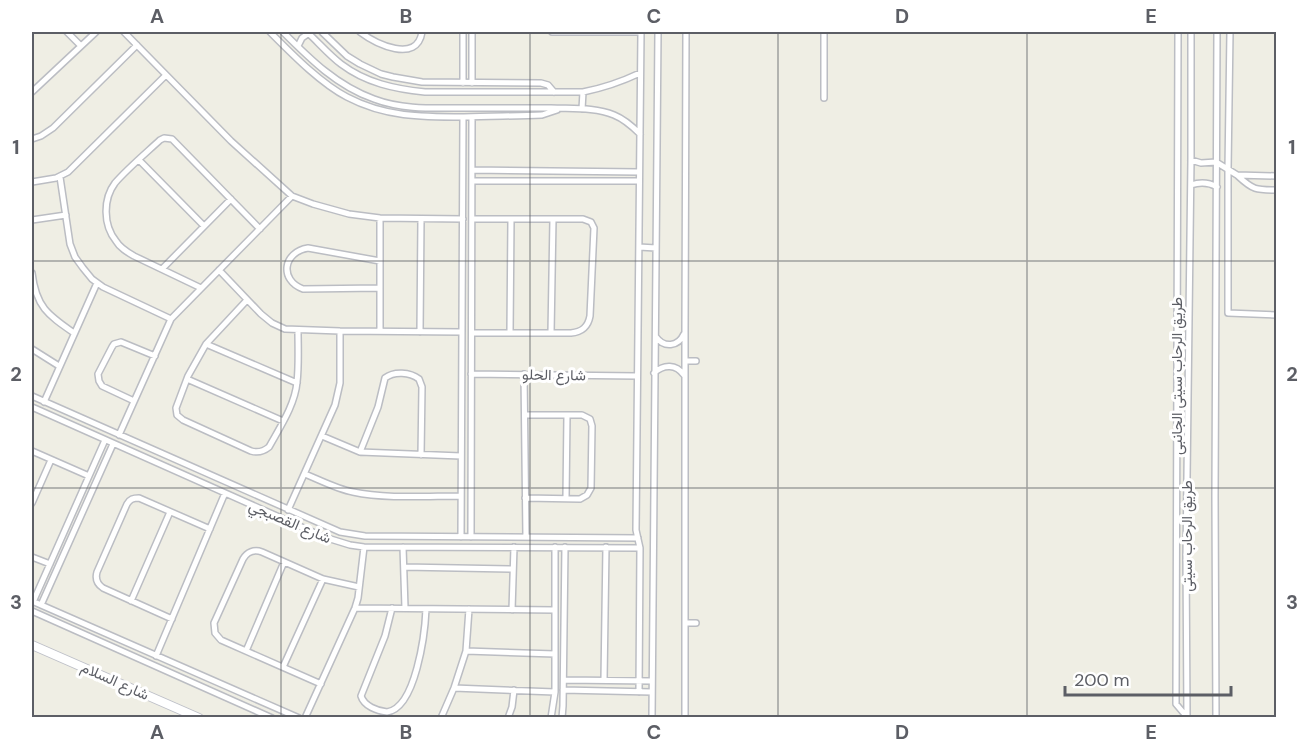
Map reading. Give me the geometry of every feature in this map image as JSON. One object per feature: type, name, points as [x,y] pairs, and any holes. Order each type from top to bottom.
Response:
[{"type":"main road","name":"شارع السلام","points":[[32,645],[199,717]]},
{"type":"street","points":[[67,32],[81,46]]},
{"type":"street","points":[[32,93],[96,32]]},
{"type":"street","points":[[124,32],[231,141],[292,196],[349,214],[380,218],[463,219]]},
{"type":"street","points":[[270,32],[330,87],[345,97],[377,110],[428,117],[472,117],[542,115],[559,108]]},
{"type":"street","points":[[284,32],[334,78],[348,87],[390,104],[428,108],[599,110],[616,115],[640,134]]},
{"type":"street","points":[[298,46],[308,32],[340,64],[366,79],[391,87],[425,92],[583,92],[603,88],[640,73]]},
{"type":"street","points":[[322,32],[347,56],[370,70],[393,77],[426,82],[541,83],[548,85],[554,92]]},
{"type":"street","points":[[360,32],[385,45],[409,49],[419,42],[422,32]]},
{"type":"street","points":[[463,32],[463,82]]},
{"type":"street","points":[[472,32],[472,83]]},
{"type":"street","points":[[552,32],[641,32],[636,530],[640,548],[639,692]]},
{"type":"street","points":[[652,717],[658,32]]},
{"type":"street","points":[[685,717],[686,32]]},
{"type":"street","points":[[824,32],[824,98]]},
{"type":"street","name":"طريق الرحاب سيتى الجانبى","points":[[1178,32],[1176,704],[1187,717]]},
{"type":"street","name":"طريق الرحاب سيتى","points":[[1187,717],[1191,32]]},
{"type":"street","name":"طريق الرحاب سيتى","points":[[1216,717],[1217,32]]},
{"type":"street","points":[[1230,32],[1228,313],[1276,315]]},
{"type":"street","points":[[1217,40],[1230,40]]},
{"type":"street","points":[[32,139],[53,128],[137,45]]},
{"type":"street","points":[[463,67],[472,67]]},
{"type":"street","points":[[32,182],[60,177],[68,172],[166,75]]},
{"type":"street","points":[[330,87],[334,78]]},
{"type":"street","points":[[425,92],[426,82]]},
{"type":"street","points":[[582,109],[583,92]]},
{"type":"street","points":[[428,108],[428,117]]},
{"type":"street","points":[[460,537],[463,117]]},
{"type":"street","points":[[471,537],[472,117]]},
{"type":"street","points":[[463,134],[472,134]]},
{"type":"street","points":[[201,288],[134,256],[115,241],[106,219],[108,197],[114,184],[160,140],[172,138],[260,229]]},
{"type":"street","points":[[1178,148],[1191,149]]},
{"type":"street","points":[[139,160],[204,226]]},
{"type":"street","points":[[1191,160],[1216,162],[1252,188],[1276,190]]},
{"type":"street","points":[[472,170],[639,172]]},
{"type":"street","points":[[1237,175],[1276,177]]},
{"type":"street","points":[[60,177],[70,244],[82,268],[103,287],[171,319]]},
{"type":"street","points":[[472,181],[639,181]]},
{"type":"street","points":[[1191,185],[1207,183],[1217,187]]},
{"type":"street","points":[[118,435],[171,319],[292,196]]},
{"type":"street","points":[[162,269],[231,199]]},
{"type":"street","points":[[32,220],[66,215]]},
{"type":"street","points":[[380,218],[380,332]]},
{"type":"street","points":[[420,332],[421,219]]},
{"type":"street","points":[[472,219],[586,219],[594,228],[589,322],[585,328],[577,333],[472,333]]},
{"type":"street","points":[[510,333],[511,219]]},
{"type":"street","points":[[551,333],[553,219]]},
{"type":"street","points":[[1217,232],[1228,232]]},
{"type":"street","points":[[639,247],[656,248]]},
{"type":"street","points":[[380,288],[303,289],[289,278],[287,264],[295,252],[308,248],[381,261]]},
{"type":"street","points":[[219,270],[261,314],[272,323],[285,329],[462,332]]},
{"type":"street","points":[[32,273],[35,293],[44,310],[74,333]]},
{"type":"street","points":[[462,280],[472,280]]},
{"type":"street","points":[[44,402],[97,283]]},
{"type":"street","points":[[247,300],[206,344],[187,378],[176,408],[180,418],[251,451],[261,452],[269,447],[295,394],[298,330]]},
{"type":"street","points":[[288,510],[322,436],[338,394],[340,331]]},
{"type":"street","points":[[655,336],[658,341],[671,345],[677,343],[684,332]]},
{"type":"street","points":[[134,401],[102,386],[98,374],[112,347],[121,342],[155,356]]},
{"type":"street","points":[[206,344],[297,383]]},
{"type":"street","points":[[32,349],[59,366]]},
{"type":"street","points":[[685,361],[696,361]]},
{"type":"street","points":[[654,373],[664,366],[671,366],[682,371],[685,376]]},
{"type":"street","points":[[360,452],[378,408],[385,378],[393,374],[411,374],[419,378],[422,387],[421,455]]},
{"type":"street","name":"شارع الحلو","points":[[471,374],[637,376]]},
{"type":"street","points":[[524,374],[526,537]]},
{"type":"street","points":[[187,378],[283,421]]},
{"type":"street","name":"شارع القصبجي","points":[[32,396],[328,528],[352,535],[638,538]]},
{"type":"street","name":"شارع القصبجي","points":[[32,407],[152,462],[324,537],[343,543],[364,547],[640,548]]},
{"type":"street","points":[[525,415],[586,417],[590,419],[592,426],[591,488],[584,497],[580,499],[525,498]]},
{"type":"street","points":[[567,416],[567,498]]},
{"type":"street","points":[[322,436],[360,452],[461,456]]},
{"type":"street","points":[[105,440],[32,601],[300,717]]},
{"type":"street","points":[[41,605],[113,444]]},
{"type":"street","points":[[32,451],[89,476]]},
{"type":"street","points":[[152,462],[157,452]]},
{"type":"street","points":[[32,503],[51,459]]},
{"type":"street","points":[[305,474],[350,492],[362,494],[461,496]]},
{"type":"street","points":[[156,656],[225,493]]},
{"type":"street","points":[[172,619],[103,588],[96,579],[97,572],[130,500],[139,498],[210,529]]},
{"type":"street","points":[[131,601],[171,512]]},
{"type":"street","points":[[461,524],[471,524]]},
{"type":"street","points":[[434,537],[434,547]]},
{"type":"street","points":[[615,538],[615,548]]},
{"type":"street","points":[[305,717],[356,608],[364,547]]},
{"type":"street","points":[[403,547],[405,608]]},
{"type":"street","points":[[512,610],[514,547]]},
{"type":"street","points":[[551,717],[555,692],[555,547]]},
{"type":"street","points":[[562,717],[565,547]]},
{"type":"street","points":[[604,680],[606,548]]},
{"type":"street","points":[[321,684],[221,640],[215,633],[214,623],[245,555],[253,551],[258,550],[323,579],[359,587]]},
{"type":"street","points":[[32,557],[50,564]]},
{"type":"street","points":[[246,651],[284,562]]},
{"type":"street","points":[[404,567],[513,569]]},
{"type":"street","points":[[283,667],[323,579]]},
{"type":"street","points":[[356,608],[555,610]]},
{"type":"street","points":[[392,608],[361,696],[364,703],[387,712],[398,708],[416,671],[423,647],[426,609]]},
{"type":"street","points":[[441,717],[454,688],[466,651],[469,609]]},
{"type":"street","points":[[32,611],[272,717]]},
{"type":"street","points":[[685,623],[696,623]]},
{"type":"street","points":[[466,651],[555,654]]},
{"type":"street","points":[[564,680],[652,681]]},
{"type":"street","points":[[224,696],[227,687]]},
{"type":"street","points":[[454,688],[555,692]]},
{"type":"street","points":[[508,717],[514,690]]},
{"type":"street","points":[[563,690],[652,692]]}]
